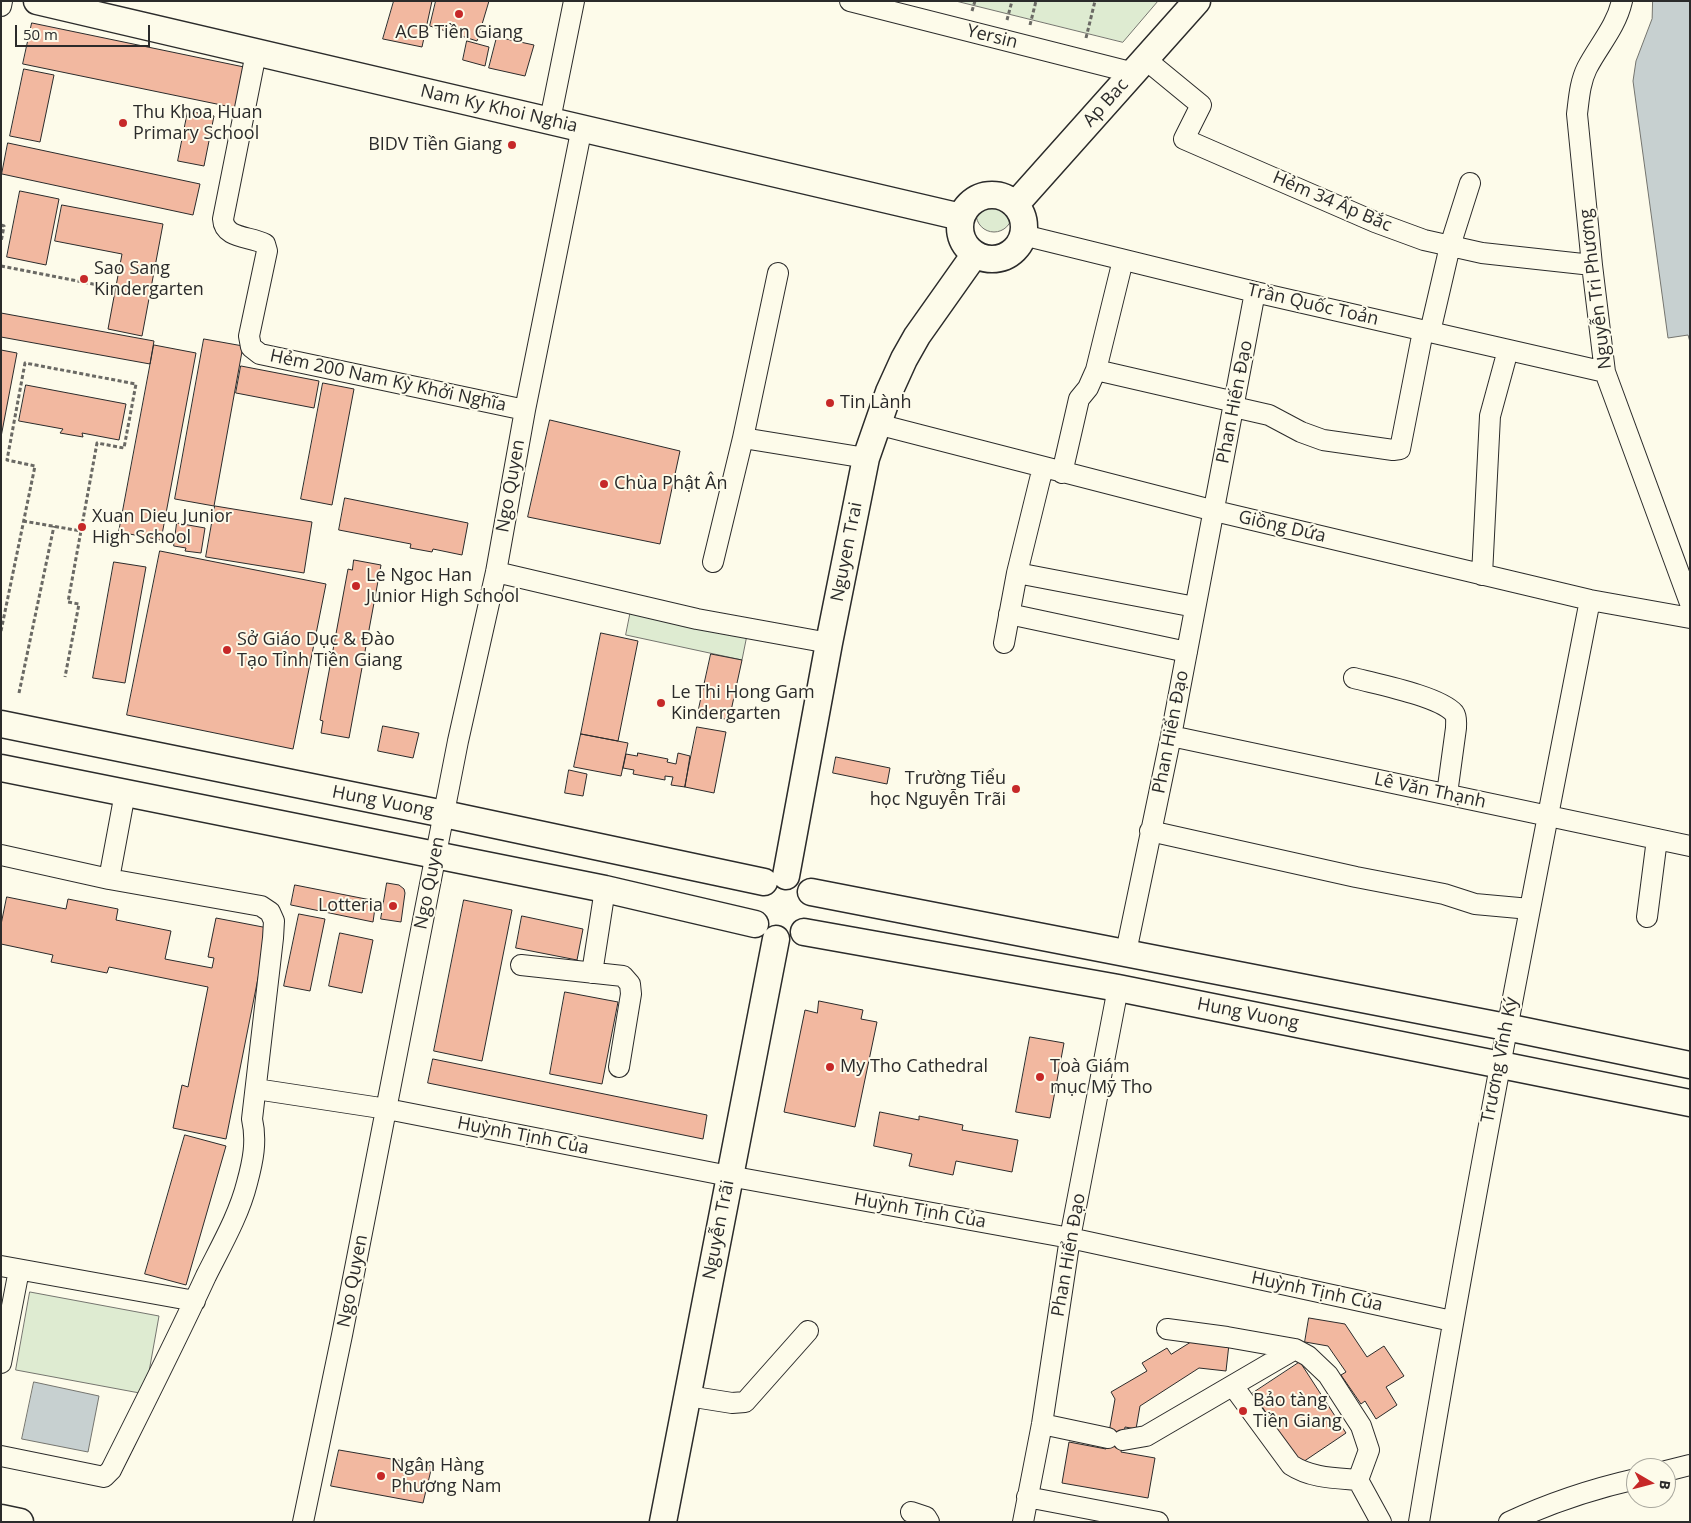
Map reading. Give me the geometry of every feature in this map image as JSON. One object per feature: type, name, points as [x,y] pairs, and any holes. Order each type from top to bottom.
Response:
[{"type":"main road","name":"Nam Ky Khoi Nghia","points":[[37,1],[961,217]]},
{"type":"main road","name":"Ap Bac","points":[[1016,205],[1069,143],[1197,1]]},
{"type":"main road","points":[[990,195],[1008,199],[1016,205],[1024,224],[1023,235],[1019,244],[1012,252],[1004,257],[984,258],[975,254],[963,242],[960,234],[961,217],[972,202],[990,195]]},
{"type":"main road","name":"Nguyen Trai","points":[[755,924],[752,913],[752,901],[756,889],[775,879],[829,642],[866,458],[877,424],[904,359],[917,336],[975,254]]},
{"type":"main road","name":"Hung Vuong","points":[[1,724],[775,879]]},
{"type":"main road","points":[[1,768],[605,889],[755,924],[768,936],[786,940],[804,932],[811,923],[815,913],[815,903],[811,892],[796,878],[775,879]]},
{"type":"main road","points":[[811,892],[1506,1026],[1690,1065]]},
{"type":"main road","name":"Hung Vuong","points":[[804,932],[1118,988],[1690,1104]]},
{"type":"main road","name":"Nguyễn Trãi","points":[[663,1522],[776,939]]},
{"type":"main road","points":[[1,1518],[20,1522]]},
{"type":"street","points":[[1,6],[2,1]]},
{"type":"street","points":[[550,120],[574,1]]},
{"type":"street","name":"Yersin","points":[[850,1],[1140,66]]},
{"type":"street","name":"Nguyễn Tri Phương","points":[[1622,1],[1618,16],[1587,68],[1580,88],[1578,114],[1592,265],[1605,372],[1690,603]]},
{"type":"street","name":"Hẻm 200 Nam Kỳ Khởi Nghĩa","points":[[256,53],[223,219],[223,226],[229,233],[257,240],[265,244],[267,252],[249,336],[252,347],[260,354],[525,410]]},
{"type":"street","name":"Hẻm 34 Ấp Bắc","points":[[1140,66],[1201,105],[1184,139],[1375,222],[1424,240],[1504,256],[1592,265]]},
{"type":"street","name":"Ngo Quyen","points":[[303,1522],[387,1109],[435,854],[496,572],[525,410],[582,127]]},
{"type":"street","points":[[1096,370],[1234,404],[1269,415],[1309,436],[1323,440],[1393,450],[1400,449],[1426,331],[1470,183]]},
{"type":"street","name":"Trần Quốc Toản","points":[[1023,235],[1255,292],[1605,372]]},
{"type":"street","points":[[1062,473],[1080,399],[1088,388],[1096,370],[1123,260]]},
{"type":"street","points":[[713,562],[743,438],[778,273]]},
{"type":"street","name":"Phan Hiến Đạo","points":[[1214,511],[1255,292]]},
{"type":"street","points":[[1482,574],[1490,416],[1508,350]]},
{"type":"street","name":"Giồng Dứa","points":[[877,424],[1214,511],[1590,600],[1690,618]]},
{"type":"street","points":[[743,438],[866,458]]},
{"type":"street","points":[[1004,643],[1043,467]]},
{"type":"street","name":"Phan Hiển Đạo","points":[[1126,952],[1171,736],[1214,511]]},
{"type":"street","points":[[496,572],[697,619],[829,642]]},
{"type":"street","points":[[1018,573],[1195,607]]},
{"type":"street","name":"Trương Vĩnh Ký","points":[[1419,1522],[1452,1321],[1506,1026],[1590,600]]},
{"type":"street","points":[[1009,614],[1187,652]]},
{"type":"street","points":[[1354,678],[1419,696],[1436,702],[1454,713],[1456,728],[1447,794]]},
{"type":"street","name":"Lê Văn Thạnh","points":[[1171,736],[1690,846]]},
{"type":"street","points":[[110,878],[125,793]]},
{"type":"street","points":[[1150,831],[1346,875],[1444,894],[1476,904],[1530,909]]},
{"type":"street","points":[[1647,917],[1657,839]]},
{"type":"street","points":[[1,855],[110,878],[261,906],[270,912],[274,921],[252,1119],[254,1148],[247,1184],[238,1209],[195,1301],[111,1470],[104,1477],[1,1456]]},
{"type":"street","points":[[592,973],[605,889]]},
{"type":"street","points":[[521,965],[623,976],[630,984],[631,994],[618,1067]]},
{"type":"street","name":"Phan Hiển Đạo","points":[[1023,1522],[1042,1424],[1070,1238],[1118,988]]},
{"type":"street","name":"Huỳnh Tịnh Của","points":[[256,1089],[387,1109],[729,1176],[1070,1238],[1452,1321]]},
{"type":"street","points":[[1,1363],[10,1268],[195,1301]]},
{"type":"street","points":[[1167,1330],[1227,1337],[1295,1349],[1308,1356],[1328,1374],[1361,1426],[1369,1450],[1358,1480],[1381,1522]]},
{"type":"street","points":[[688,1396],[732,1403],[745,1402],[808,1332]]},
{"type":"street","points":[[1042,1424],[1116,1439],[1146,1436],[1295,1349]]},
{"type":"street","points":[[1233,1386],[1291,1465],[1300,1471],[1314,1476],[1358,1480]]},
{"type":"street","points":[[1676,1468],[1690,1465]]},
{"type":"street","points":[[1509,1522],[1561,1500],[1626,1480]]},
{"type":"street","points":[[1027,1497],[1158,1522]]},
{"type":"street","points":[[911,1512],[926,1517],[929,1522]]},
{"type":"path","points":[[972,12],[975,1]]},
{"type":"path","points":[[1007,20],[1012,1]]},
{"type":"path","points":[[1030,25],[1036,1]]},
{"type":"path","points":[[1086,38],[1095,1]]},
{"type":"path","points":[[1,225],[4,226],[1,242]]},
{"type":"path","points":[[1,266],[103,286]]},
{"type":"path","points":[[1,631],[34,466],[7,460],[25,364],[136,384],[124,448],[97,443],[68,602],[79,604],[65,676]]},
{"type":"path","points":[[24,521],[81,532]]},
{"type":"path","points":[[19,693],[54,526]]},
{"type":"green space","points":[[956,1],[1158,1],[1123,42]]},
{"type":"green space","points":[[994,196],[1001,197],[1007,201],[1011,207],[1011,221],[1007,227],[1001,231],[994,232],[987,231],[981,227],[977,221],[976,214],[977,207],[981,201],[987,197]]},
{"type":"green space","points":[[633,600],[749,625],[742,660],[626,635]]},
{"type":"green space","points":[[30,1292],[159,1316],[145,1394],[16,1370]]},
{"type":"shaded area","points":[[1653,1],[1690,1],[1690,342],[1688,335],[1668,338],[1633,81],[1636,61],[1652,19]]},
{"type":"shaded area","points":[[34,1382],[99,1396],[88,1452],[22,1439]]},
{"type":"building","points":[[394,1],[432,1],[422,47],[383,39]]},
{"type":"building","name":"ACB Tiền Giang","points":[[436,1],[489,1],[477,41],[430,26]]},
{"type":"building","points":[[32,23],[244,67],[236,108],[23,64]]},
{"type":"building","points":[[497,37],[534,45],[525,76],[489,68]]},
{"type":"building","points":[[467,41],[489,47],[485,66],[463,60]]},
{"type":"building","points":[[24,69],[54,75],[40,142],[10,136]]},
{"type":"building","points":[[188,111],[214,116],[204,166],[178,161]]},
{"type":"building","points":[[8,143],[200,184],[193,215],[2,174]]},
{"type":"building","points":[[20,191],[59,199],[46,265],[7,257]]},
{"type":"building","points":[[62,205],[163,224],[142,336],[108,329],[122,254],[55,241]]},
{"type":"building","points":[[1,313],[154,341],[150,364],[1,337]]},
{"type":"building","points":[[204,339],[243,346],[214,506],[175,499]]},
{"type":"building","points":[[154,345],[196,353],[161,540],[119,532]]},
{"type":"building","points":[[1,350],[17,353],[1,437]]},
{"type":"building","points":[[241,366],[319,381],[314,408],[236,393]]},
{"type":"building","points":[[323,383],[354,389],[332,505],[301,499]]},
{"type":"building","points":[[26,385],[126,404],[119,440],[82,433],[83,437],[60,433],[63,429],[19,421]]},
{"type":"building","name":"Chùa Phật Ân","points":[[550,420],[680,451],[660,544],[528,517]]},
{"type":"building","points":[[345,498],[468,523],[462,555],[433,549],[432,552],[410,548],[411,544],[339,530]]},
{"type":"building","points":[[215,506],[312,522],[304,573],[206,557]]},
{"type":"building","points":[[177,523],[205,528],[201,553],[185,551],[186,548],[174,546]]},
{"type":"building","name":"Sở Giáo Dục & Đào Tạo Tỉnh Tiền Giang","points":[[160,551],[326,584],[293,749],[127,715]]},
{"type":"building","points":[[354,560],[381,565],[349,738],[321,733],[323,721],[320,720],[348,569],[352,570]]},
{"type":"building","points":[[114,562],[146,567],[125,683],[93,678]]},
{"type":"building","points":[[601,633],[638,641],[618,741],[581,734]]},
{"type":"building","points":[[711,654],[742,660],[729,720],[698,713]]},
{"type":"building","points":[[383,726],[419,733],[413,758],[378,751]]},
{"type":"building","points":[[697,727],[726,732],[714,793],[685,787]]},
{"type":"building","points":[[581,734],[628,743],[621,776],[574,767]]},
{"type":"building","points":[[638,753],[668,759],[667,762],[676,764],[678,753],[690,756],[685,787],[671,785],[673,777],[665,776],[665,780],[633,774],[634,770],[623,768],[626,754],[637,756]]},
{"type":"building","points":[[836,757],[890,768],[887,784],[833,773]]},
{"type":"building","points":[[569,770],[587,774],[583,796],[565,793]]},
{"type":"building","name":"Lotteria","points":[[387,883],[399,885],[404,889],[401,922],[381,919]]},
{"type":"building","points":[[295,885],[376,901],[373,922],[291,905]]},
{"type":"building","points":[[7,897],[66,909],[68,899],[118,909],[116,920],[171,931],[165,959],[212,968],[214,958],[208,957],[216,918],[268,928],[226,1139],[173,1128],[182,1085],[188,1087],[208,987],[109,967],[107,973],[51,962],[53,955],[1,944],[1,925]]},
{"type":"building","points":[[464,900],[512,910],[482,1061],[434,1051]]},
{"type":"building","points":[[299,914],[325,919],[310,991],[284,986]]},
{"type":"building","points":[[522,916],[583,929],[577,960],[516,948]]},
{"type":"building","points":[[340,933],[373,940],[362,993],[329,986]]},
{"type":"building","points":[[565,992],[618,1002],[602,1084],[550,1074]]},
{"type":"building","name":"My Tho Cathedral","points":[[819,1001],[863,1010],[861,1019],[877,1022],[855,1127],[784,1112],[805,1010],[817,1013]]},
{"type":"building","name":"Toà Giám mục Mỹ Tho","points":[[1030,1037],[1064,1043],[1050,1118],[1016,1112]]},
{"type":"building","points":[[433,1059],[707,1115],[703,1139],[428,1083]]},
{"type":"building","points":[[880,1112],[919,1120],[919,1116],[963,1125],[962,1130],[1018,1140],[1012,1172],[956,1161],[953,1175],[909,1166],[912,1154],[874,1146]]},
{"type":"building","points":[[185,1135],[226,1146],[186,1285],[145,1274]]},
{"type":"building","points":[[1309,1318],[1345,1324],[1367,1357],[1384,1346],[1404,1376],[1386,1387],[1397,1405],[1376,1419],[1365,1401],[1361,1404],[1341,1375],[1346,1372],[1328,1346],[1305,1342]]},
{"type":"building","points":[[1201,1336],[1229,1344],[1226,1371],[1199,1368],[1140,1406],[1136,1429],[1125,1427],[1121,1452],[1155,1458],[1148,1498],[1062,1483],[1069,1442],[1106,1449],[1115,1399],[1111,1392],[1147,1371],[1142,1363],[1167,1348],[1171,1354]]},
{"type":"building","points":[[1300,1362],[1346,1433],[1300,1464],[1253,1393]]},
{"type":"building","name":"Ngân Hàng Phương Nam","points":[[339,1450],[432,1466],[423,1503],[331,1486]]},
{"type":"place","name":"ACB Tiền Giang","points":[[459,14]]},
{"type":"place","name":"Thu Khoa Huan Primary School","points":[[123,123]]},
{"type":"place","name":"BIDV Tiền Giang","points":[[512,145]]},
{"type":"place","name":"Sao Sang Kindergarten","points":[[84,279]]},
{"type":"place","name":"Tin Lành","points":[[830,403]]},
{"type":"place","name":"Chùa Phật Ân","points":[[604,484]]},
{"type":"place","name":"Xuan Dieu Junior High School","points":[[82,527]]},
{"type":"place","name":"Le Ngoc Han Junior High School","points":[[356,586]]},
{"type":"place","name":"Sở Giáo Dục & Đào Tạo Tỉnh Tiền Giang","points":[[227,650]]},
{"type":"place","name":"Le Thi Hong Gam Kindergarten","points":[[661,703]]},
{"type":"place","name":"Trường Tiểu học Nguyễn Trãi","points":[[1016,789]]},
{"type":"place","name":"Lotteria","points":[[393,906]]},
{"type":"place","name":"My Tho Cathedral","points":[[830,1067]]},
{"type":"place","name":"Toà Giám mục Mỹ Tho","points":[[1040,1077]]},
{"type":"place","name":"Bảo tàng Tiền Giang","points":[[1243,1411]]},
{"type":"place","name":"Ngân Hàng Phương Nam","points":[[381,1476]]}]
